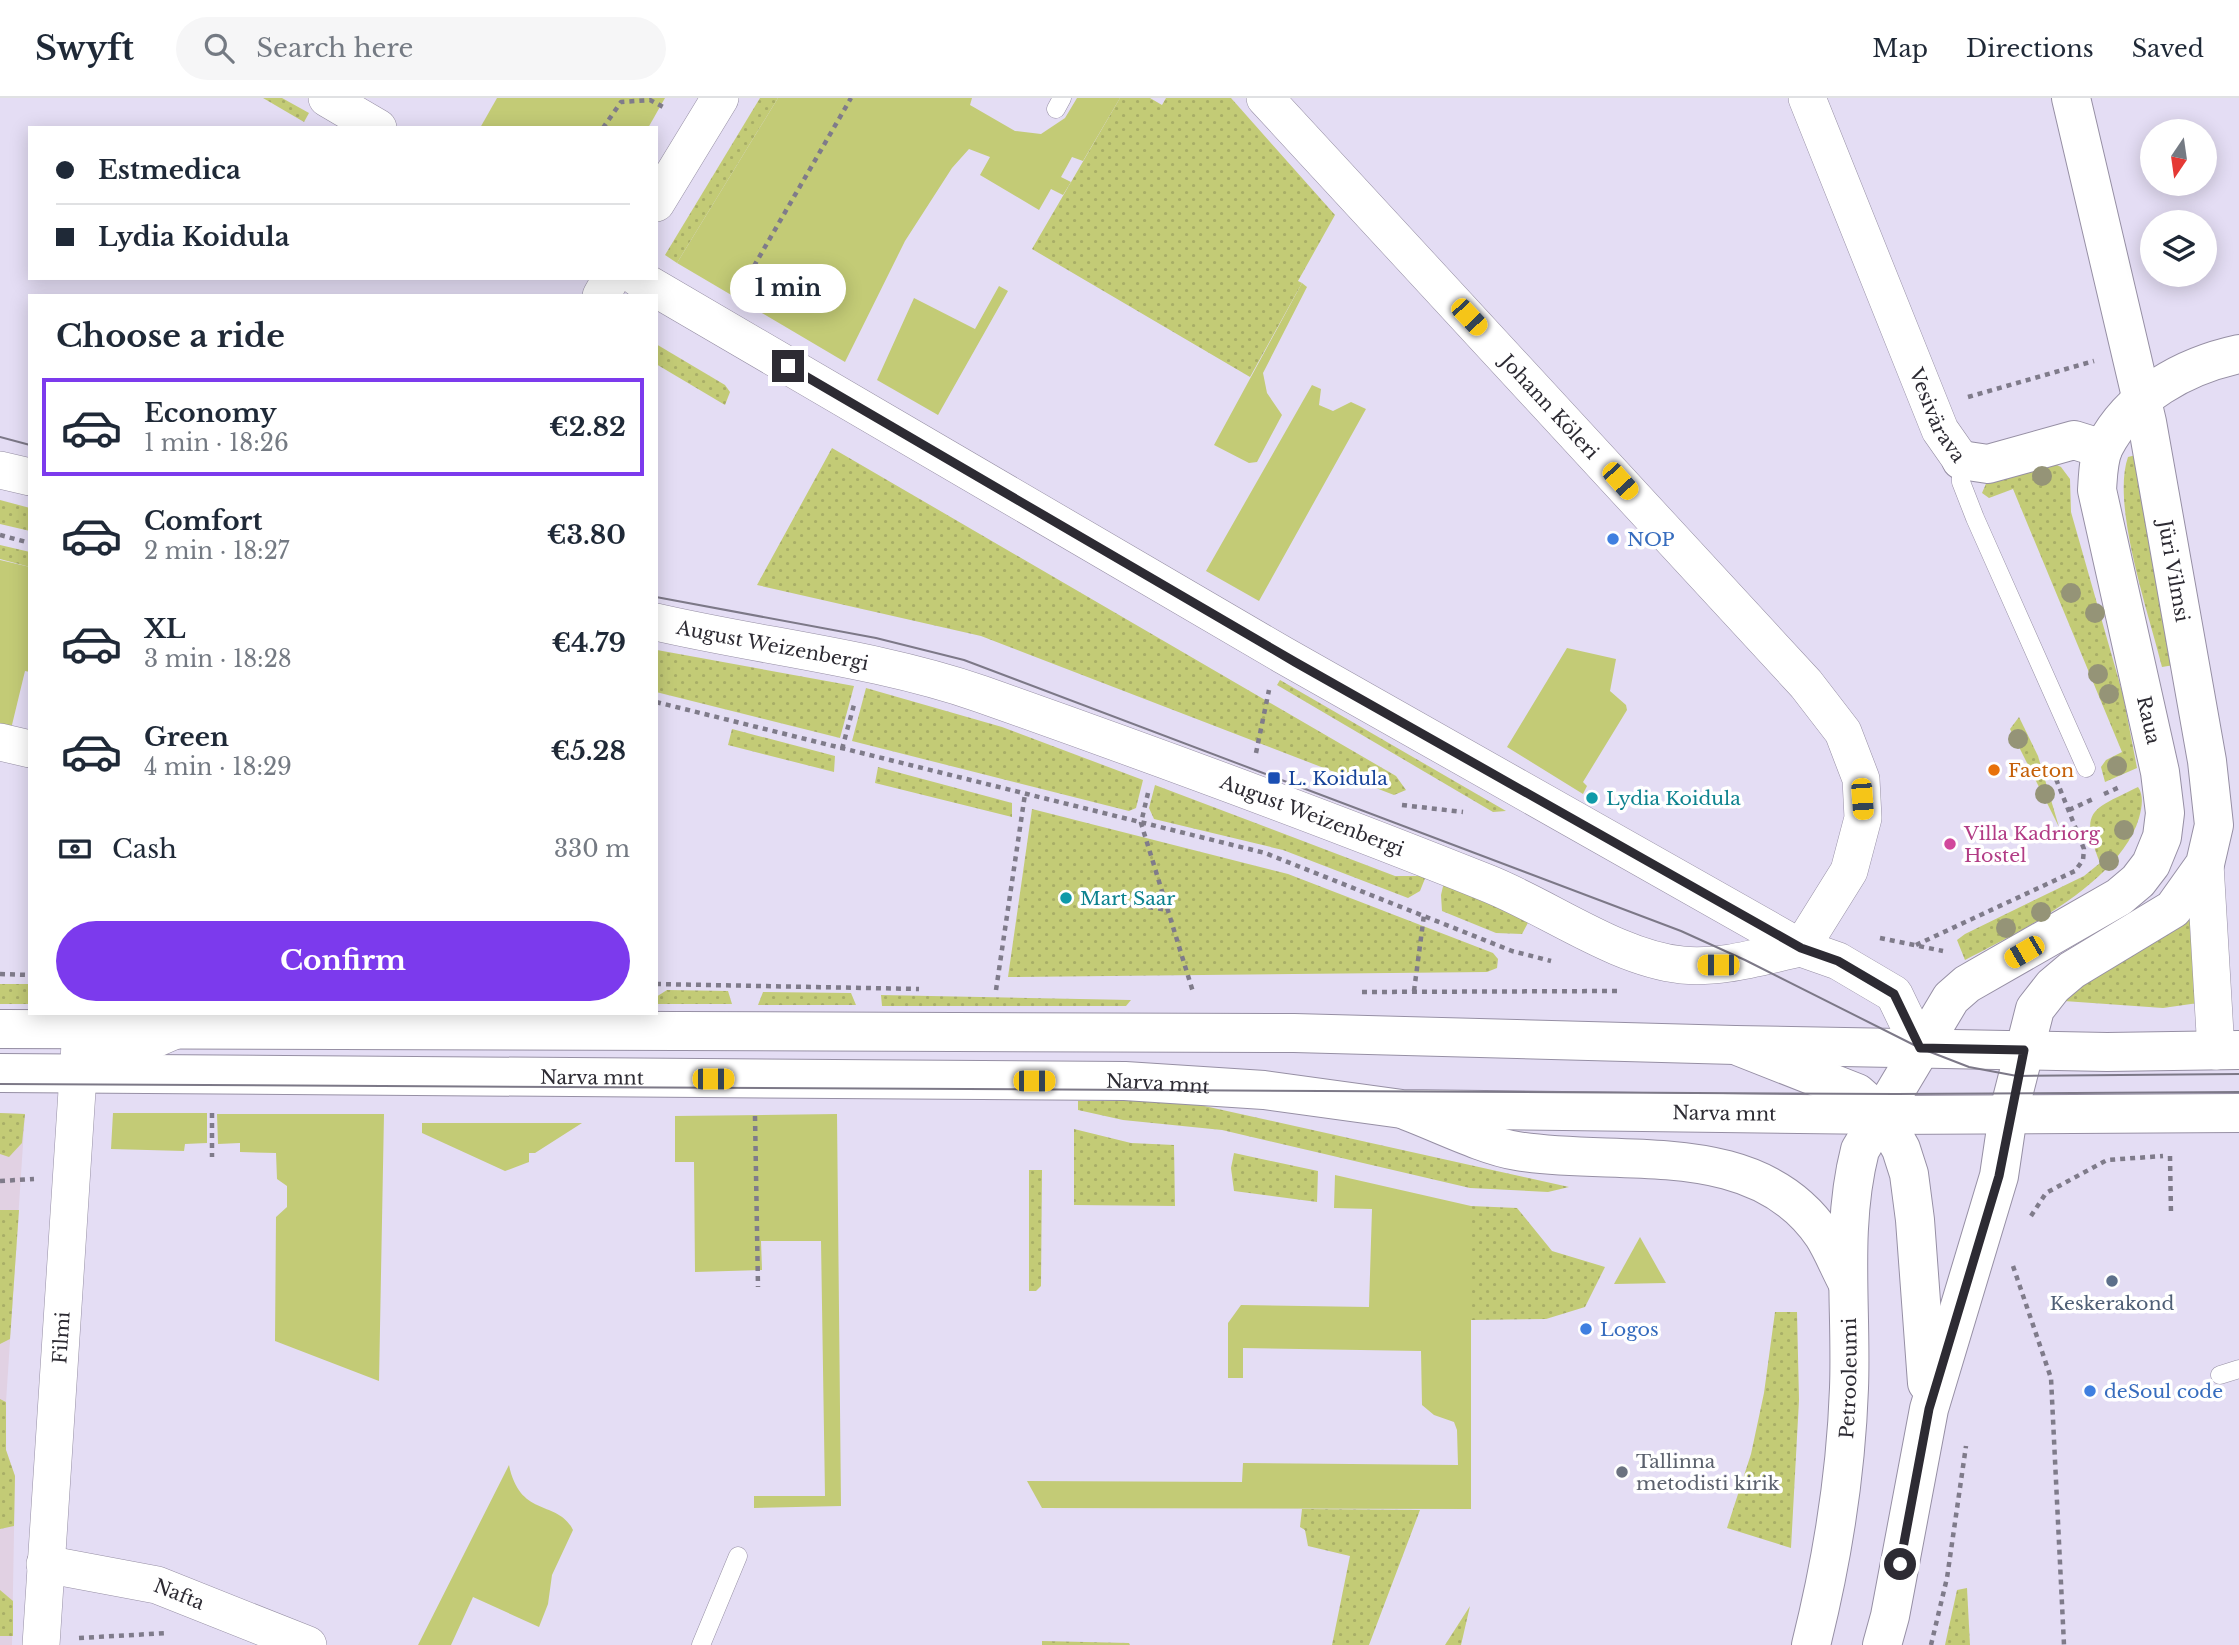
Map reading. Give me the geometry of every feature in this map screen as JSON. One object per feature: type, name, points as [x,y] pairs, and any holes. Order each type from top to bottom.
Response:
[{"type":"main road","name":"Jüri Vilmsi","points":[[2071,98],[2142,398],[2207,761],[2214,825],[2205,864]]},
{"type":"main road","name":"Raua","points":[[1882,1115],[1940,1013],[1967,984],[2130,888],[2151,864],[2162,837],[2165,813],[2160,772],[2096,490],[2103,449],[2123,419],[2142,398],[2188,370],[2239,354]]},
{"type":"main road","points":[[1961,460],[1987,464],[2074,440],[2103,449]]},
{"type":"main road","points":[[1882,1645],[1890,1616],[1929,1409],[1999,1176],[2008,1115],[2035,1009],[2053,986],[2101,951],[2173,909],[2205,864]]},
{"type":"main road","name":"Narva mnt","points":[[0,1029],[81,1029],[182,1022],[1280,1033],[1735,1045],[2227,1050]]},
{"type":"main road","points":[[1735,1045],[1857,1093],[1882,1115],[1901,1149],[1909,1174],[1929,1409]]},
{"type":"main road","name":"Narva mnt","points":[[0,1073],[1125,1082],[1264,1090],[1402,1109],[1882,1115],[2239,1113]]},
{"type":"main road","points":[[1402,1109],[1515,1151],[1692,1163],[1742,1173],[1780,1195],[1805,1214],[1823,1235],[1847,1282]]},
{"type":"main road","name":"Petrooleumi","points":[[1811,1645],[1837,1525],[1849,1388],[1847,1282],[1854,1175],[1860,1150],[1882,1115]]},
{"type":"street","points":[[327,98],[376,126]]},
{"type":"street","points":[[658,200],[720,98]]},
{"type":"street","name":"Johann Köleri","points":[[1265,98],[1806,684],[1843,732],[1861,779],[1863,818],[1849,871],[1801,948]]},
{"type":"street","name":"Vesivärava","points":[[1807,98],[1940,430],[1961,460]]},
{"type":"street","points":[[641,280],[1283,655],[1801,948],[1838,961],[1894,994],[1920,1048]]},
{"type":"street","points":[[0,470],[28,477]]},
{"type":"street","name":"August Weizenbergi","points":[[658,622],[865,663],[977,693],[1514,893],[1613,944],[1680,965],[1718,965],[1801,948]]},
{"type":"street","points":[[0,742],[28,749]]},
{"type":"street","name":"Jüri Vilmsi","points":[[2205,864],[2227,1050]]},
{"type":"street","name":"Narva mnt","points":[[77,1073],[182,1022]]},
{"type":"street","name":"Filmi","points":[[41,1645],[65,1255],[76,1140],[81,1029]]},
{"type":"street","name":"Nafta","points":[[45,1564],[157,1585],[308,1645]]},
{"type":"lane","name":"Vesivärava","points":[[1961,460],[1961,482],[1975,518],[2086,768]]},
{"type":"lane","points":[[2220,1375],[2239,1369]]},
{"type":"lane","points":[[701,1645],[738,1556]]},
{"type":"path","points":[[616,98],[621,102],[650,100],[674,113]]},
{"type":"path","points":[[719,326],[851,98]]},
{"type":"path","points":[[604,126],[621,102]]},
{"type":"path","points":[[1931,407],[2131,351]]},
{"type":"path","points":[[0,535],[28,542]]},
{"type":"path","points":[[1255,754],[1269,689],[1283,655]]},
{"type":"path","points":[[842,749],[865,663]]},
{"type":"path","points":[[658,703],[1297,863],[1511,951],[1563,964]]},
{"type":"path","points":[[1157,758],[1140,823],[1193,993]]},
{"type":"path","points":[[1916,945],[2075,872],[2083,860],[2084,849],[2053,772]]},
{"type":"path","points":[[996,990],[1025,794]]},
{"type":"path","points":[[1397,804],[1462,812]]},
{"type":"path","points":[[1079,897],[1168,910]]},
{"type":"path","points":[[1414,991],[1424,915]]},
{"type":"path","points":[[1878,937],[1945,951],[1950,960]]},
{"type":"path","points":[[0,974],[28,975]]},
{"type":"path","points":[[212,1105],[212,1157]]},
{"type":"path","points":[[755,1106],[758,1287]]},
{"type":"path","points":[[2023,1227],[2046,1194],[2107,1160],[2170,1156],[2171,1215]]},
{"type":"path","points":[[0,1181],[37,1179]]},
{"type":"path","points":[[2012,1262],[2051,1378],[2064,1645]]},
{"type":"path","points":[[1931,1645],[1947,1578],[1965,1436]]},
{"type":"path","points":[[73,1645],[74,1639],[138,1634]]},
{"type":"shaded area","points":[[0,1113],[25,1114],[6,1402],[6,1450],[15,1476],[12,1645],[0,1645]]},
{"type":"green space","points":[[263,98],[282,98],[309,113],[304,122]]},
{"type":"green space","points":[[497,98],[665,98],[649,126],[481,126]]},
{"type":"green space","points":[[760,98],[778,98],[677,263],[665,255]]},
{"type":"green space","points":[[778,98],[972,98],[970,105],[1015,131],[1041,134],[1065,118],[1077,98],[1120,98],[1083,161],[1072,157],[1061,177],[1071,182],[1063,195],[1051,189],[1039,210],[980,175],[990,157],[969,149],[952,168],[905,241],[845,362],[677,263]]},
{"type":"green space","points":[[1120,98],[1150,98],[1162,105],[1166,98],[1231,98],[1335,215],[1298,281],[1302,283],[1250,377],[1032,249]]},
{"type":"green space","points":[[1302,283],[1307,287],[1263,373],[1267,393],[1282,415],[1257,462],[1249,463],[1214,445]]},
{"type":"green space","points":[[999,286],[1008,291],[938,415],[877,380],[914,298],[975,329]]},
{"type":"green space","points":[[658,345],[725,385],[730,392],[725,405],[658,365]]},
{"type":"green space","points":[[1312,385],[1321,389],[1319,405],[1333,411],[1351,402],[1366,409],[1259,601],[1206,571]]},
{"type":"green space","points":[[832,448],[1396,776],[1406,790],[1394,795],[981,636],[757,585]]},
{"type":"green space","points":[[2136,455],[2174,665],[2162,667],[2134,560],[2124,503],[2124,478],[2128,457]]},
{"type":"green space","points":[[2049,461],[2061,467],[2070,479],[2071,512],[2123,695],[2137,768],[2105,782],[2101,767],[2106,760],[2122,752],[2013,489],[1989,498],[1982,493],[1988,479]]},
{"type":"green space","points":[[0,500],[28,507],[28,531],[0,524]]},
{"type":"green space","points":[[0,545],[28,552],[28,566],[0,559]]},
{"type":"green space","points":[[0,560],[28,567],[28,672],[25,671],[11,729],[0,727]]},
{"type":"green space","points":[[1567,648],[1616,659],[1610,691],[1626,705],[1627,710],[1583,782],[1587,786],[1583,794],[1507,747]]},
{"type":"green space","points":[[658,650],[854,686],[840,738],[658,692]]},
{"type":"green space","points":[[1280,680],[1506,811],[1493,812],[1277,685]]},
{"type":"green space","points":[[866,688],[1002,727],[1143,780],[1136,808],[1129,811],[852,741]]},
{"type":"green space","points":[[2019,717],[2038,756],[2059,827],[2010,729]]},
{"type":"green space","points":[[732,729],[835,756],[834,772],[728,745]]},
{"type":"green space","points":[[878,767],[1012,803],[1012,817],[875,783]]},
{"type":"green space","points":[[1155,785],[1395,876],[1426,876],[1420,891],[1408,898],[1283,850],[1154,819],[1149,808]]},
{"type":"green space","points":[[2138,787],[2142,798],[2139,818],[2128,841],[2112,863],[2066,902],[2014,935],[1965,960],[1957,940],[1965,934],[2084,876],[2100,863],[2091,832],[2094,813],[2110,801]]},
{"type":"green space","points":[[1032,809],[1288,874],[1493,953],[1498,959],[1497,968],[1487,972],[1008,977]]},
{"type":"green space","points":[[1444,882],[1530,919],[1522,934],[1496,933],[1442,911]]},
{"type":"green space","points":[[2191,918],[2198,1003],[2163,1008],[2064,1001],[2075,990]]},
{"type":"green space","points":[[0,984],[28,984],[28,1004],[0,1004]]},
{"type":"green space","points":[[667,990],[728,991],[732,1004],[658,1004],[658,996]]},
{"type":"green space","points":[[763,992],[851,993],[856,1005],[758,1005]]},
{"type":"green space","points":[[881,995],[1131,1000],[1126,1006],[882,1006]]},
{"type":"green space","points":[[1078,1101],[1182,1101],[1569,1187],[1548,1192],[1470,1188],[1222,1130],[1123,1120],[1078,1110]]},
{"type":"green space","points":[[0,1113],[25,1114],[22,1143],[9,1157],[0,1154]]},
{"type":"green space","points":[[113,1113],[207,1113],[207,1143],[185,1144],[184,1151],[111,1149]]},
{"type":"green space","points":[[217,1114],[384,1114],[379,1381],[275,1341],[276,1217],[287,1207],[287,1186],[277,1179],[276,1153],[240,1152],[240,1143],[218,1144]]},
{"type":"green space","points":[[837,1114],[841,1506],[754,1508],[754,1496],[825,1496],[821,1241],[761,1241],[762,1270],[695,1272],[694,1162],[675,1162],[675,1116]]},
{"type":"green space","points":[[422,1123],[582,1123],[535,1153],[529,1153],[529,1162],[505,1171],[422,1133]]},
{"type":"green space","points":[[1074,1129],[1131,1143],[1174,1145],[1175,1206],[1074,1205]]},
{"type":"green space","points":[[1234,1153],[1318,1171],[1317,1202],[1234,1191],[1231,1168]]},
{"type":"green space","points":[[1029,1170],[1042,1170],[1041,1286],[1036,1291],[1029,1291]]},
{"type":"green space","points":[[1335,1175],[1471,1206],[1471,1509],[1042,1508],[1027,1481],[1242,1482],[1243,1463],[1458,1465],[1457,1430],[1454,1422],[1434,1415],[1422,1405],[1421,1351],[1243,1348],[1243,1378],[1228,1378],[1228,1323],[1241,1305],[1369,1307],[1372,1209],[1334,1208]]},
{"type":"green space","points":[[1471,1206],[1517,1208],[1552,1251],[1605,1267],[1585,1307],[1546,1319],[1471,1320]]},
{"type":"green space","points":[[0,1210],[19,1210],[10,1339],[0,1344]]},
{"type":"green space","points":[[1640,1237],[1666,1283],[1614,1284]]},
{"type":"green space","points":[[1775,1312],[1797,1312],[1799,1400],[1791,1548],[1727,1528],[1751,1454],[1764,1393]]},
{"type":"green space","points":[[0,1399],[6,1402],[6,1450],[15,1476],[14,1526],[0,1529]]},
{"type":"green space","points":[[509,1465],[514,1482],[522,1494],[530,1501],[558,1514],[573,1530],[552,1575],[548,1604],[539,1627],[473,1597],[451,1645],[418,1645]]},
{"type":"green space","points":[[1302,1509],[1420,1510],[1369,1645],[1332,1645],[1350,1556],[1308,1546],[1305,1530],[1300,1527]]},
{"type":"green space","points":[[1967,1588],[1970,1645],[1945,1645],[1957,1590]]},
{"type":"green space","points":[[0,1590],[13,1601],[13,1636],[0,1636]]},
{"type":"green space","points":[[1470,1606],[1461,1645],[1445,1645]]},
{"type":"green space","points":[[1042,1641],[1129,1643],[1130,1645],[1042,1645]]},
{"type":"tram line","points":[[0,437],[28,444]]},
{"type":"tram line","points":[[658,597],[876,638],[964,660],[1681,931],[1920,1048],[1969,1067],[2017,1076],[2239,1074]]},
{"type":"tram line","points":[[0,1084],[1896,1094],[2239,1092]]},
{"type":"place","name":"NOP","points":[[1613,539]]},
{"type":"place","name":"Faeton","points":[[1994,770]]},
{"type":"place","name":"L. Koidula","points":[[1274,778]]},
{"type":"place","name":"Lydia Koidula","points":[[1592,798]]},
{"type":"place","name":"Villa Kadriorg Hostel","points":[[1950,844]]},
{"type":"place","name":"Mart Saar","points":[[1066,898]]},
{"type":"place","name":"Keskerakond","points":[[2112,1281]]},
{"type":"place","name":"Logos","points":[[1586,1329]]},
{"type":"place","name":"deSoul code","points":[[2090,1391]]},
{"type":"place","name":"Tallinna metodisti kirik","points":[[1622,1472]]},
{"type":"route","points":[[788,366],[1295,662],[1801,948],[1838,961],[1894,994],[1920,1048],[2024,1050],[2008,1115],[1999,1176],[1929,1409],[1900,1564]]}]
